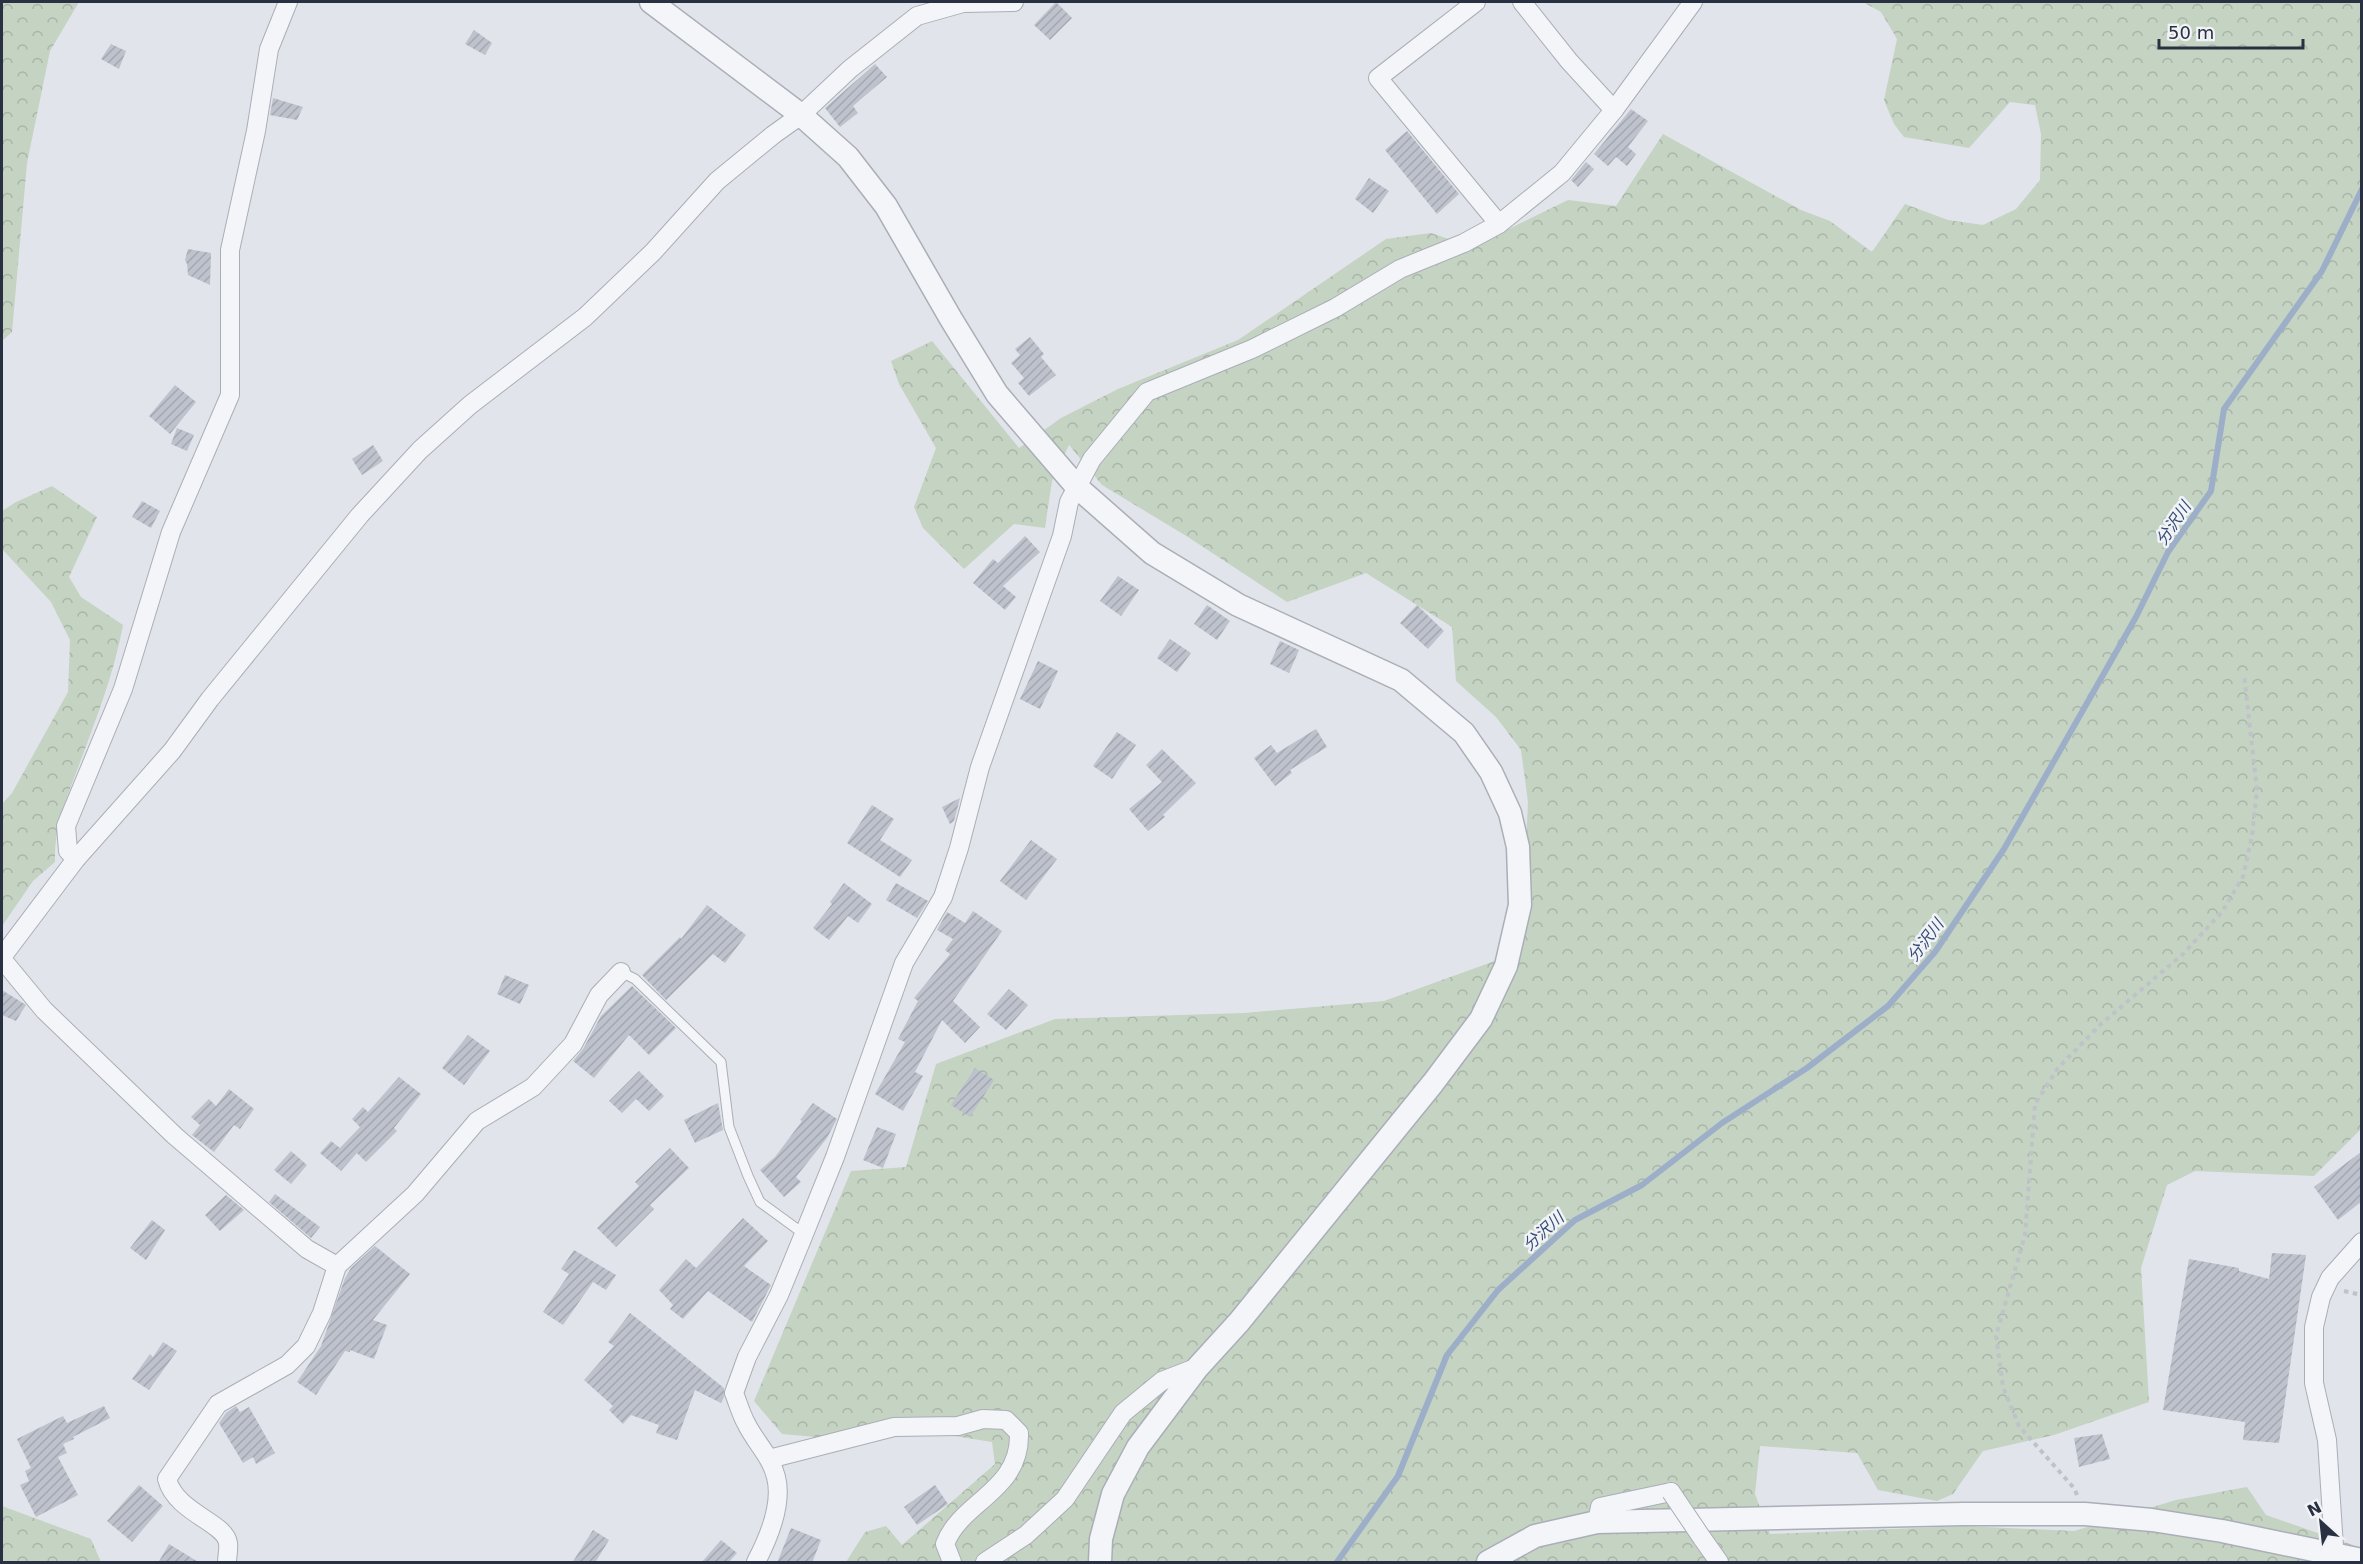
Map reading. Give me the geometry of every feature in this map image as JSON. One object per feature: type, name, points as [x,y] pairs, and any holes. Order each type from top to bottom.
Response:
[{"type":"street","points":[[76,859],[68,851],[66,826],[123,689],[171,532],[230,395],[230,250],[256,131],[269,49],[288,2]]},
{"type":"street","points":[[651,2],[801,116],[848,157],[886,206],[997,394],[1077,487],[1152,553],[1238,605],[1401,680],[1464,733],[1491,772],[1510,813],[1518,847],[1520,905],[1506,966],[1481,1019],[1433,1083],[1247,1313],[1198,1367],[1138,1447],[1113,1494],[1101,1539],[1100,1563]]},
{"type":"street","points":[[337,1266],[308,1250],[175,1136],[44,1010],[2,958],[76,859],[172,751],[210,699],[360,515],[420,450],[470,405],[585,317],[653,252],[717,182],[773,135],[801,116],[850,69],[916,16],[963,3],[1014,2]]},
{"type":"street","points":[[1476,2],[1378,78],[1499,224]]},
{"type":"street","points":[[1522,2],[1569,61],[1614,110]]},
{"type":"street","points":[[756,1563],[765,1545],[777,1504],[777,1477],[769,1459],[746,1424],[734,1393],[747,1357],[779,1295],[835,1157],[904,963],[943,897],[959,848],[980,767],[1062,536],[1069,502],[1092,459],[1148,392],[1252,349],[1335,308],[1400,268],[1464,243],[1499,224],[1562,173],[1614,110],[1693,2]]},
{"type":"street","points":[[227,1563],[228,1542],[220,1530],[192,1512],[171,1491],[167,1479],[218,1404],[287,1365],[306,1346],[322,1313],[337,1266],[415,1194],[477,1121],[533,1087],[573,1044],[599,995],[621,972]]},
{"type":"street","points":[[2336,1558],[2327,1440],[2314,1383],[2314,1327],[2321,1297],[2330,1278],[2361,1242]]},
{"type":"street","points":[[985,1563],[1026,1535],[1065,1499],[1123,1413],[1162,1381],[1198,1367]]},
{"type":"street","points":[[769,1459],[894,1427],[958,1426],[983,1419],[1006,1420],[1019,1433],[1020,1447],[1014,1464],[992,1493],[950,1530],[945,1544],[952,1563]]},
{"type":"street","points":[[1597,1522],[1600,1507],[1671,1492],[1719,1563]]},
{"type":"street","points":[[1488,1563],[1535,1536],[1597,1522],[1941,1514],[2085,1514],[2164,1522],[2336,1558],[2361,1560]]},
{"type":"lane","points":[[621,972],[635,979],[722,1062],[729,1127],[760,1202],[804,1234]]},
{"type":"path","points":[[2085,1514],[2074,1488],[2019,1425],[2003,1387],[1996,1336],[2025,1235],[2035,1104],[2058,1068],[2100,1025],[2183,954],[2222,912],[2243,877],[2252,836],[2257,789],[2244,674]]},
{"type":"green space","points":[[2,2],[79,2],[50,51],[27,163],[12,332],[2,341]]},
{"type":"green space","points":[[1863,2],[2361,2],[2361,1129],[2314,1176],[2195,1171],[2167,1185],[2141,1268],[2149,1402],[2054,1435],[1983,1451],[1953,1494],[1937,1501],[1878,1490],[1857,1453],[1760,1446],[1755,1494],[1770,1534],[1964,1526],[2074,1531],[2176,1500],[2247,1487],[2266,1515],[2361,1548],[2361,1562],[846,1562],[865,1532],[886,1526],[902,1545],[995,1464],[992,1442],[948,1435],[816,1437],[782,1434],[754,1401],[851,1171],[906,1167],[936,1064],[1055,1019],[1244,1013],[1384,1001],[1492,962],[1521,945],[1528,802],[1521,750],[1496,717],[1456,681],[1452,627],[1366,573],[1287,602],[1188,537],[1102,485],[1069,445],[1052,481],[1045,528],[1014,524],[964,569],[923,528],[914,507],[936,448],[899,384],[891,361],[932,341],[1019,448],[1061,418],[1118,389],[1238,340],[1386,239],[1431,233],[1472,247],[1568,200],[1616,206],[1663,134],[1801,210],[1830,221],[1872,252],[1905,204],[1948,220],[1983,225],[2016,209],[2040,180],[2041,134],[2035,105],[2010,102],[1969,148],[1904,137],[1894,124],[1884,100],[1897,39],[1881,12]]},
{"type":"green space","points":[[52,486],[97,517],[69,577],[81,597],[123,625],[104,696],[62,813],[55,849],[55,862],[33,881],[2,926],[2,804],[12,793],[68,692],[70,640],[51,602],[2,549],[2,511]]},
{"type":"green space","points":[[2,1506],[91,1539],[101,1562],[2,1562]]},
{"type":"building","points":[[1056,2],[1072,18],[1050,40],[1034,25]]},
{"type":"building","points":[[474,30],[492,43],[485,55],[465,44]]},
{"type":"building","points":[[111,44],[126,51],[119,69],[101,59]]},
{"type":"building","points":[[875,64],[887,77],[853,106],[858,113],[840,127],[825,108]]},
{"type":"building","points":[[273,98],[303,107],[297,120],[270,115]]},
{"type":"building","points":[[1631,109],[1648,121],[1628,147],[1636,154],[1627,166],[1616,157],[1608,166],[1594,154]]},
{"type":"building","points":[[1407,131],[1459,194],[1437,214],[1385,150]]},
{"type":"building","points":[[1586,162],[1594,169],[1578,187],[1571,180]]},
{"type":"building","points":[[1369,178],[1389,191],[1373,213],[1355,199]]},
{"type":"building","points":[[188,249],[211,253],[210,285],[188,275],[185,260]]},
{"type":"building","points":[[1030,337],[1044,354],[1041,357],[1056,375],[1029,396],[1018,383],[1024,378],[1011,363],[1020,355],[1015,349]]},
{"type":"building","points":[[175,385],[196,402],[170,434],[149,416]]},
{"type":"building","points":[[177,428],[194,435],[187,451],[171,444]]},
{"type":"building","points":[[373,445],[383,461],[362,475],[352,459]]},
{"type":"building","points":[[142,501],[160,511],[151,528],[132,517]]},
{"type":"building","points":[[1025,536],[1040,552],[1003,586],[1016,597],[1005,610],[973,583],[993,559],[998,563]]},
{"type":"building","points":[[1118,576],[1139,590],[1121,616],[1100,601]]},
{"type":"building","points":[[1207,605],[1230,621],[1217,640],[1194,624]]},
{"type":"building","points":[[1417,605],[1444,631],[1428,649],[1400,623]]},
{"type":"building","points":[[1170,639],[1191,653],[1177,672],[1157,658]]},
{"type":"building","points":[[1280,641],[1299,650],[1289,673],[1270,664]]},
{"type":"building","points":[[1038,661],[1058,671],[1040,709],[1020,699]]},
{"type":"building","points":[[1316,729],[1327,747],[1290,770],[1292,773],[1275,786],[1254,758],[1271,745],[1277,753]]},
{"type":"building","points":[[1117,732],[1136,745],[1112,779],[1093,766]]},
{"type":"building","points":[[1162,749],[1196,783],[1163,815],[1165,817],[1148,831],[1129,809],[1162,782],[1146,765]]},
{"type":"building","points":[[960,798],[954,821],[950,824],[942,807]]},
{"type":"building","points":[[872,805],[894,819],[880,840],[912,860],[900,877],[847,843]]},
{"type":"building","points":[[1031,840],[1057,859],[1026,900],[1000,881]]},
{"type":"building","points":[[844,883],[872,904],[858,923],[848,916],[829,940],[813,928],[832,904],[830,902]]},
{"type":"building","points":[[896,883],[928,901],[917,918],[886,900]]},
{"type":"building","points":[[707,905],[746,935],[725,963],[713,954],[666,1000],[642,975],[680,937],[681,939]]},
{"type":"building","points":[[973,911],[1002,931],[953,1001],[980,1027],[965,1043],[942,1020],[915,1072],[923,1076],[903,1111],[875,1094],[905,1042],[898,1039],[918,1001],[914,998],[950,954],[945,950],[953,939],[937,930],[947,912],[965,923]]},
{"type":"building","points":[[505,975],[529,985],[520,1004],[497,994]]},
{"type":"building","points":[[632,986],[676,1028],[649,1055],[629,1035],[594,1078],[573,1061],[583,1049],[601,1016]]},
{"type":"building","points":[[1009,989],[1028,1005],[1006,1030],[987,1014]]},
{"type":"building","points":[[2,990],[26,1005],[16,1021],[2,1015]]},
{"type":"building","points":[[468,1035],[490,1051],[464,1085],[442,1068]]},
{"type":"building","points":[[975,1068],[994,1080],[970,1117],[951,1105]]},
{"type":"building","points":[[639,1071],[664,1096],[649,1111],[636,1099],[622,1113],[609,1101]]},
{"type":"building","points":[[399,1077],[421,1094],[394,1128],[397,1131],[366,1162],[357,1153],[341,1171],[320,1153],[331,1141],[340,1148],[360,1127],[352,1119],[363,1107],[368,1112]]},
{"type":"building","points":[[229,1089],[254,1109],[240,1129],[234,1125],[214,1152],[192,1135],[200,1125],[191,1117],[209,1099],[216,1106]]},
{"type":"building","points":[[718,1103],[723,1130],[695,1143],[684,1120]]},
{"type":"building","points":[[813,1103],[837,1119],[827,1138],[796,1177],[801,1182],[784,1197],[760,1170],[775,1157]]},
{"type":"building","points":[[877,1127],[896,1134],[883,1168],[863,1160]]},
{"type":"building","points":[[670,1148],[689,1168],[650,1205],[654,1209],[616,1247],[597,1228],[639,1186],[635,1182]]},
{"type":"building","points":[[291,1151],[307,1165],[291,1184],[274,1170]]},
{"type":"building","points":[[2361,1152],[2361,1202],[2338,1220],[2314,1187]]},
{"type":"building","points":[[275,1194],[320,1227],[311,1238],[269,1202]]},
{"type":"building","points":[[226,1195],[244,1210],[220,1231],[205,1215]]},
{"type":"building","points":[[743,1218],[768,1241],[744,1266],[771,1285],[752,1322],[708,1291],[683,1319],[670,1309],[673,1305],[659,1290],[686,1259],[696,1268]]},
{"type":"building","points":[[152,1220],[165,1230],[146,1260],[130,1248]]},
{"type":"building","points":[[375,1246],[410,1274],[373,1320],[387,1325],[374,1359],[350,1350],[350,1352],[345,1351],[316,1395],[297,1382],[321,1346],[345,1278],[351,1268]]},
{"type":"building","points":[[574,1250],[616,1275],[606,1290],[593,1282],[563,1325],[543,1312],[569,1274],[561,1269]]},
{"type":"building","points":[[2272,1253],[2306,1255],[2279,1443],[2243,1440],[2245,1422],[2163,1410],[2189,1259],[2239,1268],[2239,1271],[2269,1279]]},
{"type":"building","points":[[630,1313],[724,1388],[721,1403],[695,1390],[677,1440],[656,1433],[659,1425],[631,1415],[623,1424],[609,1410],[613,1406],[584,1380],[614,1346],[608,1342]]},
{"type":"building","points":[[163,1342],[177,1351],[149,1390],[132,1379],[150,1354],[153,1357]]},
{"type":"building","points":[[104,1406],[110,1418],[63,1444],[67,1453],[58,1457],[78,1495],[36,1517],[20,1485],[29,1481],[25,1471],[31,1468],[17,1439],[63,1416],[67,1423]]},
{"type":"building","points":[[236,1406],[240,1412],[249,1407],[275,1453],[256,1464],[253,1457],[243,1463],[219,1423],[226,1413]]},
{"type":"building","points":[[2102,1434],[2110,1459],[2079,1467],[2074,1438]]},
{"type":"building","points":[[139,1485],[163,1506],[132,1542],[107,1521]]},
{"type":"building","points":[[935,1485],[948,1504],[917,1525],[904,1507]]},
{"type":"building","points":[[791,1528],[821,1540],[812,1563],[777,1563]]},
{"type":"building","points":[[593,1530],[609,1540],[595,1563],[572,1563]]},
{"type":"building","points":[[721,1540],[737,1553],[728,1563],[701,1563]]},
{"type":"building","points":[[169,1544],[200,1563],[158,1563]]},
{"type":"waterway","name":"分沢川","points":[[1337,1562],[1398,1476],[1447,1355],[1498,1290],[1575,1220],[1642,1185],[1722,1123],[1807,1068],[1888,1006],[1935,952],[2004,849],[2136,617],[2168,552],[2211,491],[2224,409],[2322,271],[2362,189]]}]
